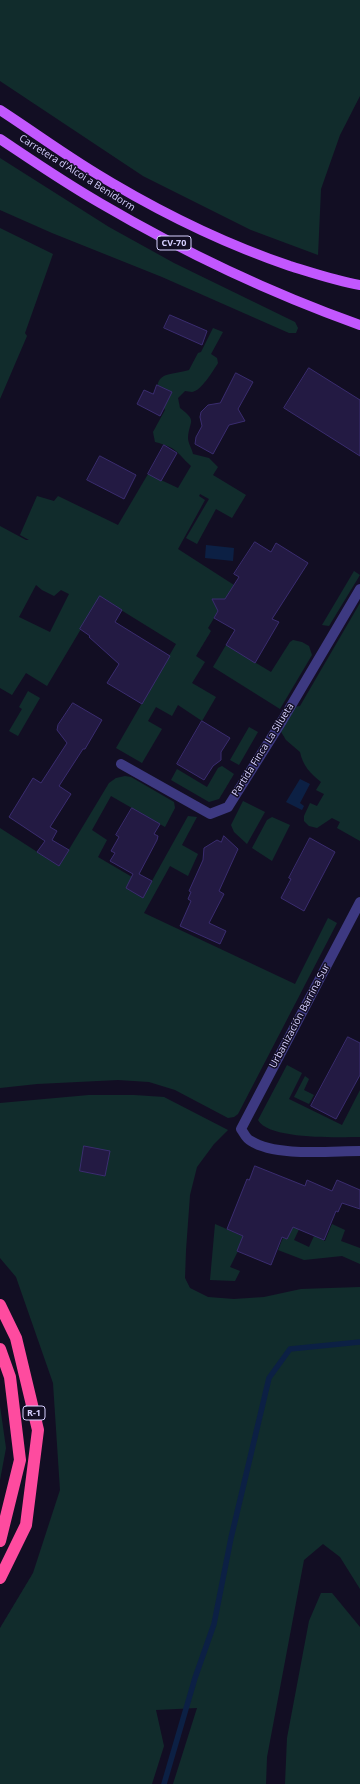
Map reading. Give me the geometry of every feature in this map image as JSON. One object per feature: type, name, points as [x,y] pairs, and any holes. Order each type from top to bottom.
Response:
[{"type":"highway","name":"R-1","points":[[0,1305],[16,1338],[38,1430],[26,1525],[0,1578]]},
{"type":"highway","points":[[0,1349],[10,1377],[20,1460],[0,1541]]},
{"type":"main road","name":"Carretera d'Alcoi a Benidorm","points":[[0,110],[110,183],[182,221],[263,257],[324,277],[360,285]]},
{"type":"main road","name":"Carretera d'Alcoi a Benidorm","points":[[0,139],[99,203],[155,233],[222,267],[291,299],[360,325]]},
{"type":"street","name":"Partida Finca La Silueta","points":[[121,764],[210,814],[228,807],[282,721],[360,589]]},
{"type":"street","name":"Urbanización Barrina Sur","points":[[360,902],[241,1130],[249,1140],[257,1145],[280,1151],[360,1151]]},
{"type":"green space","points":[[0,0],[360,0],[360,96],[340,135],[321,189],[318,255],[251,230],[143,176],[0,81]]},
{"type":"green space","points":[[0,158],[109,227],[174,263],[295,322],[298,328],[296,333],[289,333],[162,277],[52,233],[0,210]]},
{"type":"green space","points":[[0,228],[53,254],[25,333],[27,336],[0,399]]},
{"type":"green space","points":[[213,328],[223,332],[211,354],[217,358],[218,363],[210,375],[195,391],[185,391],[178,398],[180,408],[191,419],[188,438],[189,442],[193,454],[209,458],[218,467],[213,475],[246,495],[232,518],[216,509],[197,544],[186,538],[209,499],[200,494],[199,496],[205,500],[178,549],[234,585],[225,599],[220,599],[216,602],[219,610],[208,628],[211,631],[196,656],[205,662],[192,683],[216,697],[202,721],[178,705],[172,716],[156,707],[148,721],[162,729],[142,763],[116,748],[176,644],[100,597],[47,686],[26,673],[12,695],[0,688],[0,526],[26,540],[29,540],[20,535],[37,496],[54,501],[58,496],[118,525],[148,474],[178,488],[191,466],[172,448],[155,442],[153,432],[165,410],[159,397],[158,383],[160,379],[166,375],[189,370],[198,353],[201,352]],"holes":[[[36,585],[54,596],[61,590],[69,594],[50,632],[19,617]]]},
{"type":"green space","points":[[354,571],[360,575],[329,626],[322,625]]},
{"type":"green space","points":[[360,603],[360,841],[337,828],[340,822],[332,818],[317,828],[309,826],[304,821],[304,816],[310,803],[317,806],[324,794],[316,790],[321,782],[308,769],[300,752],[286,740],[280,730],[294,707],[300,706]]},
{"type":"green space","points":[[293,640],[302,642],[309,646],[312,655],[280,709],[213,667],[226,645],[271,672],[290,642]]},
{"type":"green space","points":[[28,691],[40,698],[18,736],[9,731],[22,709],[19,707]]},
{"type":"green space","points":[[249,727],[258,732],[239,765],[230,760]]},
{"type":"green space","points":[[222,766],[234,774],[219,799],[209,802],[171,780],[177,769],[207,787],[218,768]]},
{"type":"green space","points":[[125,776],[131,777],[174,802],[175,808],[165,827],[111,796],[92,830],[107,840],[98,857],[132,877],[126,888],[143,897],[188,816],[197,817],[182,845],[198,854],[188,876],[170,866],[144,913],[295,984],[328,918],[337,923],[238,1114],[234,1117],[228,1118],[175,1090],[149,1082],[118,1080],[37,1084],[0,1088],[0,828],[59,866],[109,783],[116,778]]},
{"type":"green space","points":[[243,801],[265,812],[247,844],[234,832],[231,825]]},
{"type":"green space","points":[[272,817],[290,825],[272,861],[252,848],[267,820]]},
{"type":"green space","points":[[287,1065],[302,1073],[289,1099],[342,1125],[360,1090],[360,1137],[321,1137],[290,1134],[276,1131],[265,1126],[258,1120]]},
{"type":"green space","points":[[305,1076],[309,1079],[304,1090],[314,1095],[309,1104],[294,1097]]},
{"type":"green space","points":[[89,1095],[164,1097],[228,1130],[214,1144],[197,1167],[190,1195],[185,1278],[190,1288],[208,1297],[234,1299],[264,1297],[301,1289],[360,1287],[360,1589],[340,1557],[323,1544],[304,1560],[267,1757],[266,1784],[173,1784],[197,1708],[156,1710],[164,1746],[152,1784],[0,1784],[0,1628],[33,1573],[60,1490],[53,1383],[16,1277],[0,1258],[0,1103]]},
{"type":"green space","points":[[302,1223],[294,1240],[309,1247],[314,1236],[325,1241],[332,1224],[345,1230],[341,1241],[360,1248],[360,1264],[342,1256],[304,1260],[278,1250],[283,1238],[287,1239],[292,1229],[288,1227]]},
{"type":"green space","points":[[215,1224],[245,1237],[230,1267],[240,1271],[235,1281],[210,1280]]},
{"type":"green space","points":[[0,1406],[6,1448],[0,1480]]},
{"type":"green space","points":[[321,1593],[332,1593],[360,1627],[360,1784],[285,1784],[287,1738],[309,1621]]},
{"type":"water","points":[[206,545],[234,548],[233,561],[205,558]]},
{"type":"water","points":[[300,779],[310,784],[300,803],[304,806],[302,810],[286,802]]},
{"type":"building","points":[[170,315],[207,331],[202,345],[164,328]]},
{"type":"building","points":[[309,368],[360,400],[360,456],[284,408]]},
{"type":"building","points":[[236,373],[253,382],[238,409],[245,421],[229,425],[213,454],[195,444],[196,437],[202,426],[200,417],[201,412],[208,405],[220,403]]},
{"type":"building","points":[[157,385],[172,392],[160,416],[137,404],[144,390],[153,394]]},
{"type":"building","points":[[164,445],[177,453],[161,481],[148,474]]},
{"type":"building","points":[[100,456],[136,475],[124,499],[87,480]]},
{"type":"building","points":[[255,542],[271,552],[276,543],[308,563],[272,619],[279,622],[255,663],[226,645],[235,630],[214,618],[218,611],[212,599],[225,599],[239,577],[234,574]]},
{"type":"building","points":[[100,596],[122,610],[115,622],[170,656],[142,704],[107,683],[119,664],[89,637],[90,636],[80,629]]},
{"type":"building","points":[[73,703],[102,720],[85,749],[83,749],[59,786],[71,794],[50,827],[57,831],[52,840],[69,850],[59,866],[37,852],[45,841],[9,817],[33,778],[41,783],[67,743],[57,730],[58,725]]},
{"type":"building","points":[[202,721],[230,738],[221,752],[221,760],[213,766],[204,780],[177,764]]},
{"type":"building","points":[[132,808],[160,824],[154,834],[158,836],[157,840],[139,874],[152,881],[143,898],[126,888],[133,874],[110,861],[115,853],[111,851],[119,837],[116,835]]},
{"type":"building","points":[[224,836],[238,849],[219,891],[224,894],[209,923],[226,931],[220,944],[180,926],[191,901],[188,899],[191,892],[189,891],[203,860],[204,848],[217,840],[221,842]]},
{"type":"building","points":[[310,838],[335,852],[304,911],[281,898],[291,879],[289,878]]},
{"type":"building","points":[[348,1037],[360,1043],[360,1075],[336,1119],[311,1106]]},
{"type":"building","points":[[84,1146],[110,1151],[105,1176],[80,1171]]},
{"type":"building","points":[[255,1166],[305,1186],[307,1180],[332,1191],[337,1180],[360,1190],[360,1209],[342,1203],[338,1212],[336,1211],[324,1240],[293,1227],[287,1239],[282,1237],[271,1265],[237,1251],[243,1236],[227,1229],[247,1179],[249,1180]]},
{"type":"waterway","points":[[164,1784],[195,1678],[214,1624],[231,1538],[269,1378],[290,1349],[360,1342]]}]
